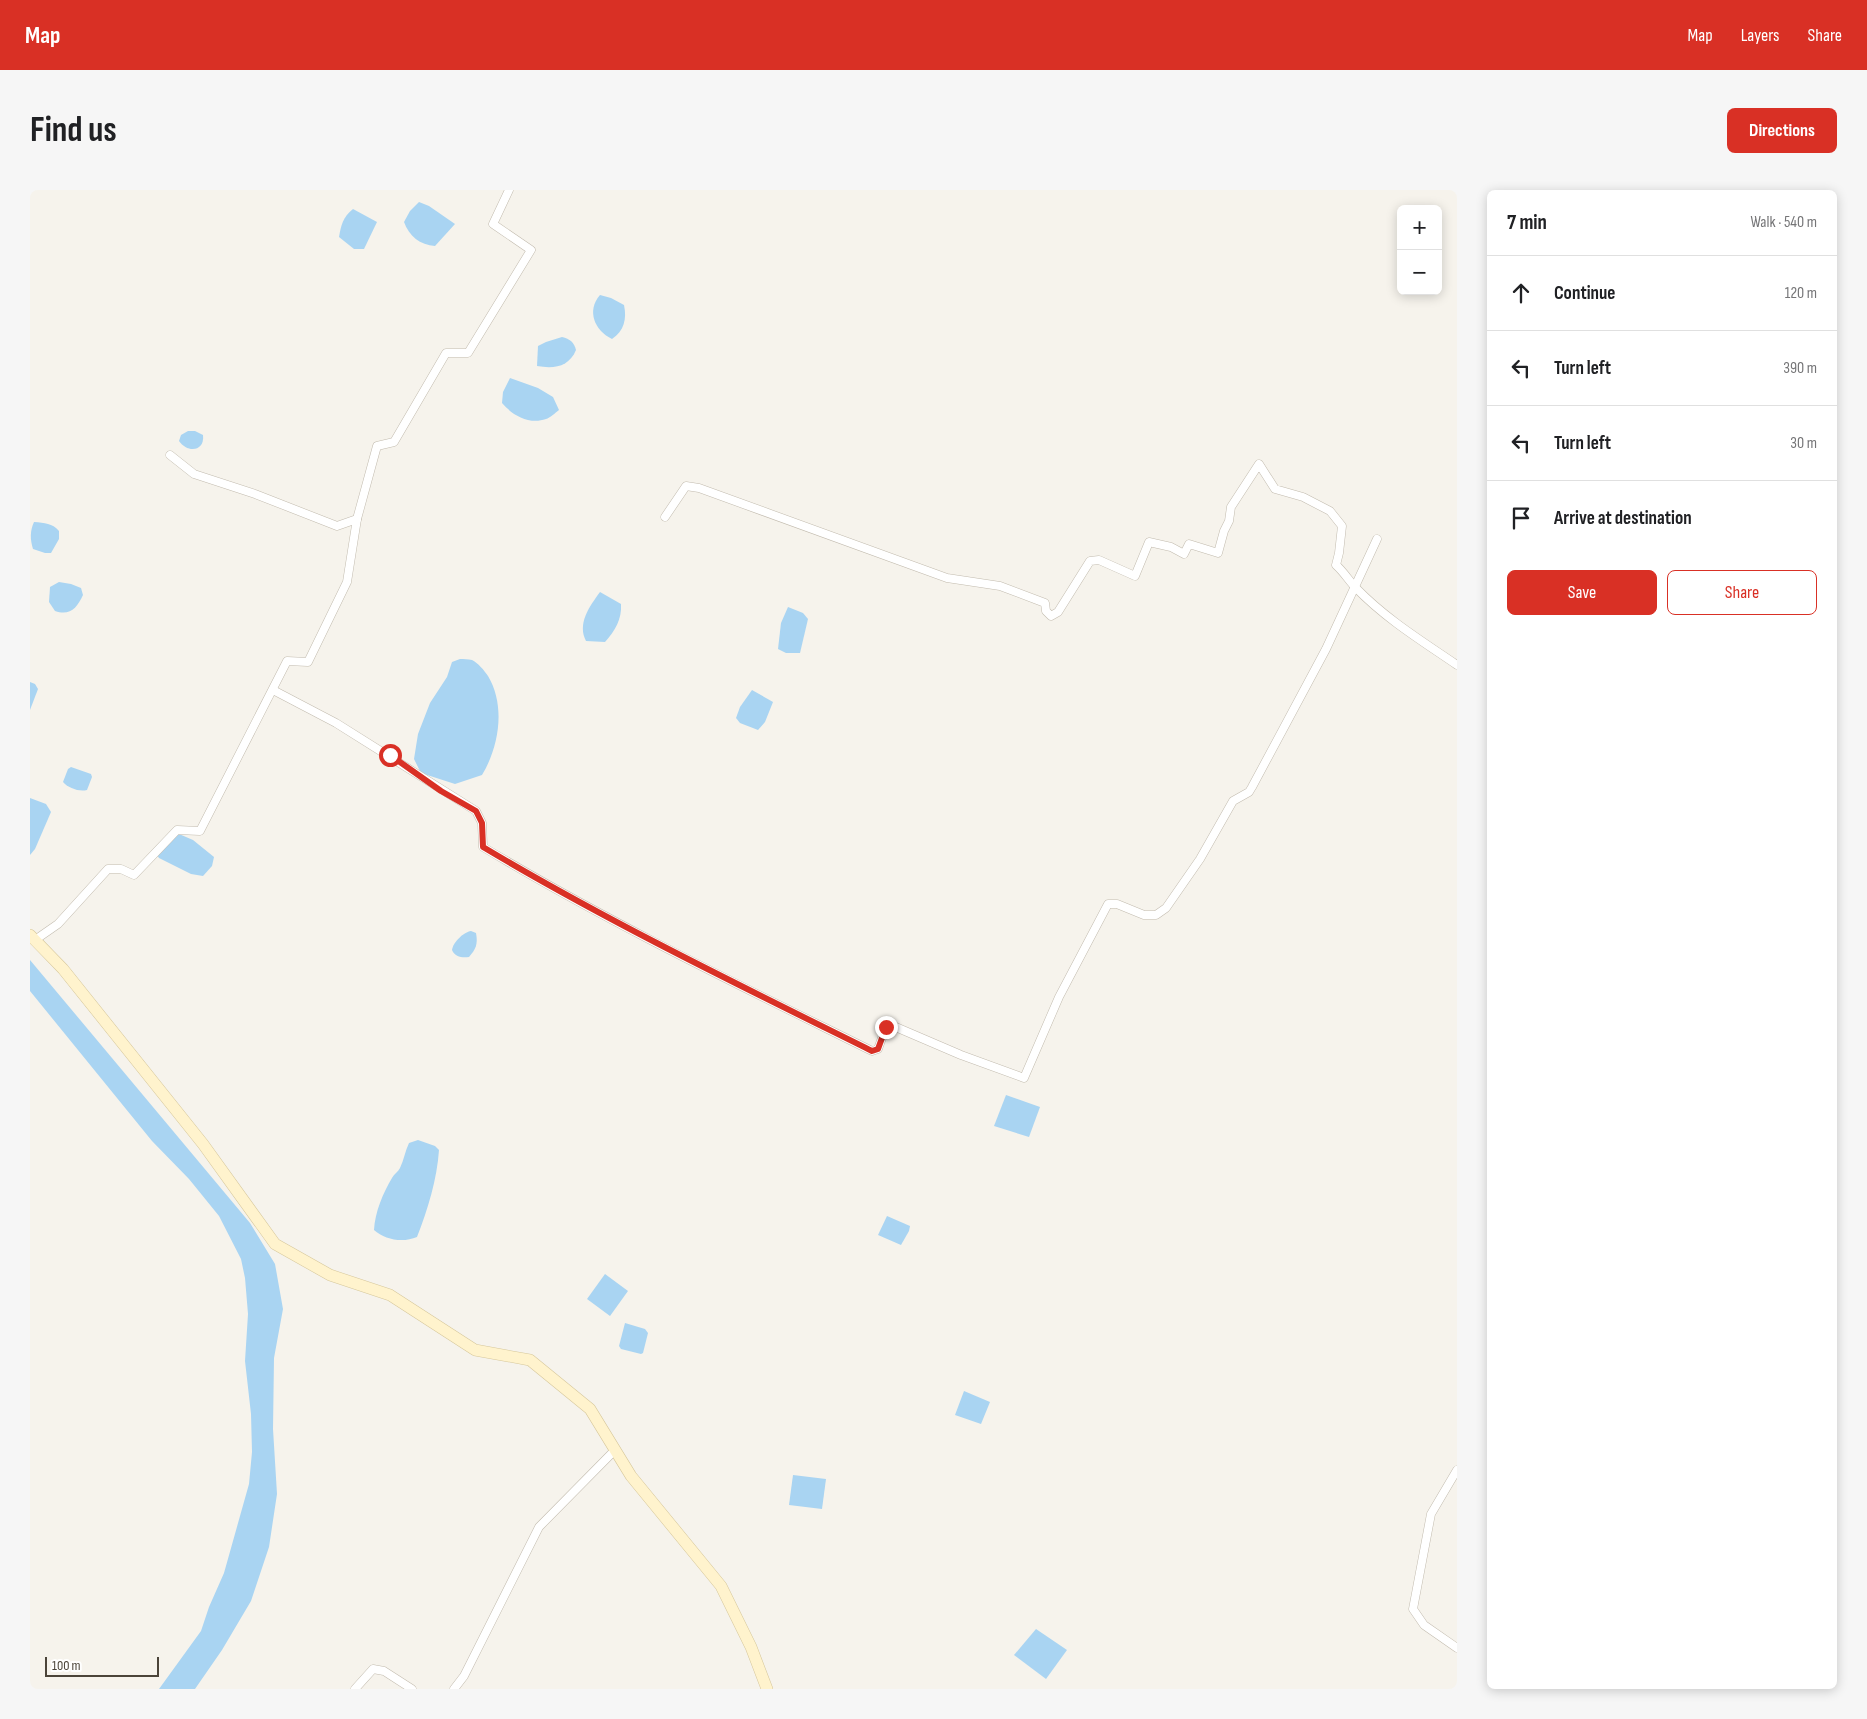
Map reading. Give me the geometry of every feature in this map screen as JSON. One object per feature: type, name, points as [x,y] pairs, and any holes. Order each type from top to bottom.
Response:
[{"type":"main road","points":[[32,937],[63,969],[203,1144],[275,1244],[330,1275],[390,1295],[475,1350],[530,1360],[590,1409],[631,1476],[721,1586],[751,1647],[767,1689]]},
{"type":"street","points":[[32,937],[58,924],[108,868],[121,869],[134,875],[176,830],[200,831],[287,661],[308,662],[347,582],[357,519],[378,446],[394,442],[446,353],[468,353],[530,250],[493,224],[509,190]]},
{"type":"street","points":[[170,454],[194,474],[255,494],[337,526],[357,519]]},
{"type":"street","points":[[665,517],[686,486],[699,488],[947,578],[1000,586],[1026,595],[1045,603],[1046,611],[1051,616],[1058,612],[1090,561],[1098,560],[1135,576],[1149,542],[1171,547],[1184,554],[1189,544],[1218,553],[1229,521],[1231,507],[1259,464],[1275,489],[1303,497],[1330,511],[1337,518],[1342,526],[1336,565],[1346,573],[1355,587],[1398,626],[1457,665]]},
{"type":"street","points":[[273,690],[336,723],[476,811],[482,823],[483,847],[663,946],[872,1051],[878,1049],[886,1027],[891,1025],[961,1055],[1024,1078],[1059,997],[1108,904],[1117,904],[1144,915],[1156,915],[1166,908],[1200,859],[1233,801],[1249,792],[1326,649],[1377,539]]},
{"type":"street","points":[[454,1689],[464,1676],[539,1527],[615,1450]]},
{"type":"street","points":[[1457,1470],[1431,1514],[1413,1609],[1424,1625],[1457,1648]]},
{"type":"street","points":[[355,1689],[373,1669],[384,1671],[412,1689]]},
{"type":"water","points":[[419,202],[429,206],[455,224],[435,246],[425,244],[416,239],[409,232],[404,222],[410,211]]},
{"type":"water","points":[[353,209],[377,222],[364,249],[354,249],[339,237],[343,222]]},
{"type":"water","points":[[600,295],[624,305],[624,324],[612,339],[601,331],[594,320],[594,308]]},
{"type":"water","points":[[562,337],[571,341],[574,345],[576,350],[573,356],[565,363],[555,367],[537,366],[538,346]]},
{"type":"water","points":[[510,378],[538,388],[553,397],[559,410],[549,418],[540,421],[527,420],[516,415],[502,403],[503,392]]},
{"type":"water","points":[[188,431],[195,431],[203,435],[203,441],[198,448],[186,448],[179,441],[181,435]]},
{"type":"water","points":[[34,522],[51,525],[59,531],[59,539],[51,553],[33,549],[31,535]]},
{"type":"water","points":[[59,582],[81,588],[83,595],[81,600],[69,612],[55,611],[49,602],[50,587]]},
{"type":"water","points":[[600,592],[621,604],[619,620],[612,634],[605,642],[586,641],[583,628],[584,622],[588,610]]},
{"type":"water","points":[[788,607],[803,613],[808,619],[800,653],[786,653],[778,649],[781,623]]},
{"type":"water","points":[[460,659],[474,661],[488,676],[497,700],[498,726],[493,752],[482,775],[455,784],[421,773],[414,759],[418,734],[430,703],[447,677],[452,662]]},
{"type":"water","points":[[30,682],[35,684],[38,689],[30,710]]},
{"type":"water","points":[[752,690],[773,702],[765,722],[758,730],[740,723],[736,718],[740,707]]},
{"type":"water","points":[[71,767],[91,774],[92,777],[87,790],[74,789],[63,782],[68,769]]},
{"type":"water","points":[[30,798],[46,804],[51,812],[35,849],[30,855]]},
{"type":"water","points":[[179,834],[193,840],[214,857],[212,866],[203,876],[191,874],[159,858],[157,855]]},
{"type":"water","points":[[471,931],[476,933],[476,946],[469,957],[457,956],[452,950],[454,944],[462,935]]},
{"type":"water","points":[[30,960],[250,1223],[275,1264],[283,1309],[274,1358],[273,1429],[277,1494],[269,1547],[251,1601],[222,1650],[195,1689],[159,1689],[201,1631],[224,1573],[249,1484],[252,1452],[251,1414],[245,1361],[248,1314],[245,1278],[241,1259],[219,1216],[189,1179],[152,1141],[30,991]]},
{"type":"water","points":[[1006,1095],[1040,1107],[1029,1137],[994,1126]]},
{"type":"water","points":[[418,1140],[435,1146],[439,1150],[434,1183],[417,1237],[406,1240],[394,1240],[374,1230],[378,1210],[389,1184],[400,1168],[409,1143]]},
{"type":"water","points":[[887,1216],[910,1226],[901,1245],[878,1235]]},
{"type":"water","points":[[605,1274],[628,1291],[610,1316],[587,1299]]},
{"type":"water","points":[[625,1323],[645,1329],[648,1333],[643,1353],[621,1349],[619,1346]]},
{"type":"water","points":[[964,1391],[990,1402],[981,1424],[955,1415]]},
{"type":"water","points":[[793,1475],[826,1479],[822,1509],[789,1505]]},
{"type":"water","points":[[1036,1629],[1067,1650],[1046,1679],[1014,1655]]},
{"type":"route","points":[[390,755],[441,791],[476,811],[482,823],[483,847],[526,872],[663,946],[872,1051],[878,1049],[886,1027]]}]
